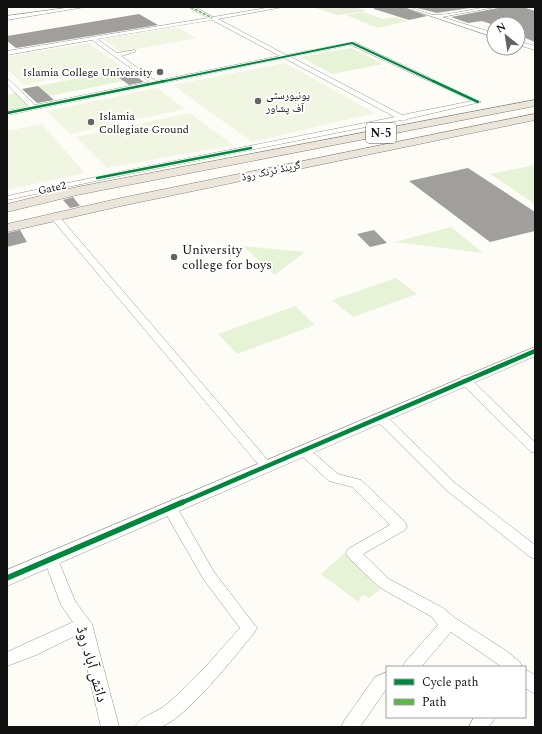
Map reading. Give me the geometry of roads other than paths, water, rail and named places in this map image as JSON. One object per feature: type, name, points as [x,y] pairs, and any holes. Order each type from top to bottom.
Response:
[{"type":"highway","name":"گرینڈ ٹرنک روڈ","points":[[7,208],[85,190],[535,103]]},
{"type":"highway","points":[[507,109],[487,114],[484,118],[500,122],[535,117]]},
{"type":"highway","name":"گرینڈ ٹرنک روڈ","points":[[7,228],[54,216],[535,117]]},
{"type":"highway","points":[[402,145],[423,138],[463,129],[469,126],[465,122],[457,121],[418,126]]},
{"type":"street","points":[[7,18],[83,7]]},
{"type":"street","points":[[191,7],[418,126]]},
{"type":"street","points":[[7,53],[280,7]]},
{"type":"street","points":[[406,7],[486,33]]},
{"type":"street","points":[[435,16],[494,7]]},
{"type":"street","points":[[93,39],[155,83]]},
{"type":"street","name":"Gate2","points":[[7,198],[98,178],[478,102],[352,43],[285,57]]},
{"type":"street","points":[[116,55],[133,51]]},
{"type":"street","points":[[7,113],[285,57]]},
{"type":"street","points":[[7,80],[34,108]]},
{"type":"street","points":[[54,216],[267,467]]},
{"type":"street","points":[[7,578],[535,351]]},
{"type":"street","points":[[465,380],[535,449]]},
{"type":"street","points":[[380,417],[450,486],[535,553]]},
{"type":"street","points":[[303,450],[334,478],[356,483],[400,526],[353,554],[384,583],[432,610],[439,612],[448,621],[504,658],[513,666]]},
{"type":"street","points":[[144,727],[172,711],[217,666],[249,628],[209,576],[170,508]]},
{"type":"street","name":"دانش آباد روڈ","points":[[50,559],[68,605],[84,624],[110,727]]},
{"type":"street","points":[[412,666],[448,626],[439,612]]},
{"type":"street","points":[[7,659],[30,650],[84,624]]},
{"type":"street","points":[[350,727],[381,682],[386,680]]},
{"type":"street","points":[[478,727],[485,718]]},
{"type":"place","name":"Islamia College University","points":[[160,72]]},
{"type":"place","name":"یونیورسٹی آف پشاور","points":[[258,101]]},
{"type":"place","name":"Islamia Collegiate Ground","points":[[91,122]]},
{"type":"place","name":"University college for boys","points":[[174,257]]}]
